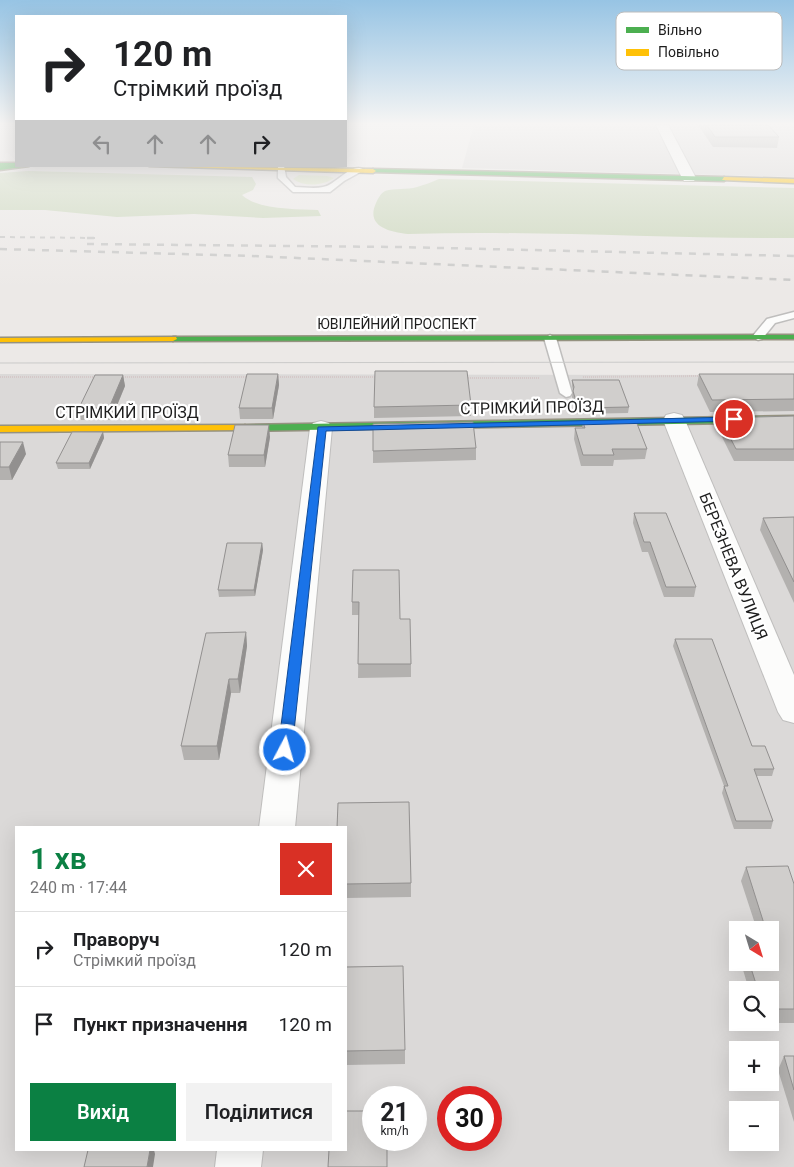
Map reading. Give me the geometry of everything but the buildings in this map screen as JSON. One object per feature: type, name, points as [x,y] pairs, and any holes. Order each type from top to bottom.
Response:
[{"type":"main road","points":[[740,179],[794,181]]},
{"type":"main road","name":"ЮВІЛЕЙНИЙ ПРОСПЕКТ","points":[[0,340],[794,336]]},
{"type":"main road","name":"СТРІМКИЙ ПРОЇЗД","points":[[0,429],[321,428],[794,419]]},
{"type":"street","name":"БЕРЕЗНЕВА ВУЛИЦЯ","points":[[674,420],[794,712]]},
{"type":"street","points":[[277,826],[321,428]]},
{"type":"street","points":[[238,1167],[240,1151]]},
{"type":"lane","points":[[283,179],[293,189],[328,190],[340,179]]},
{"type":"lane","points":[[758,337],[771,321],[794,315]]},
{"type":"lane","points":[[550,338],[566,393]]},
{"type":"path","points":[[463,378],[707,376]]},
{"type":"path","points":[[0,377],[98,377]]},
{"type":"path","points":[[118,377],[256,377]]},
{"type":"path","points":[[276,377],[384,378]]},
{"type":"shaded area","points":[[0,374],[794,375],[794,1167],[0,1167]]},
{"type":"green space","points":[[0,179],[253,179],[256,184],[253,190],[242,195],[249,200],[278,208],[318,210],[321,216],[263,218],[194,214],[117,217],[45,210],[0,210]]},
{"type":"green space","points":[[294,179],[332,179],[314,184],[297,182]]},
{"type":"green space","points":[[438,179],[457,179],[794,188],[794,238],[505,233],[408,234],[388,230],[377,223],[374,218],[374,211],[376,203],[383,192],[413,188]]},
{"type":"tram line","points":[[0,363],[794,362]]},
{"type":"railway","points":[[0,237],[97,238],[87,238]]},
{"type":"railway","points":[[87,244],[398,247],[794,256]]},
{"type":"railway","points":[[0,249],[252,256],[794,280]]},
{"type":"traffic: fast","points":[[173,339],[794,337]]},
{"type":"traffic: fast","points":[[245,428],[794,419]]},
{"type":"traffic: slow","points":[[740,179],[794,181]]},
{"type":"traffic: slow","points":[[0,340],[173,339]]},
{"type":"traffic: slow","points":[[0,429],[245,428]]},
{"type":"route","points":[[285,750],[321,428],[734,419]]}]
